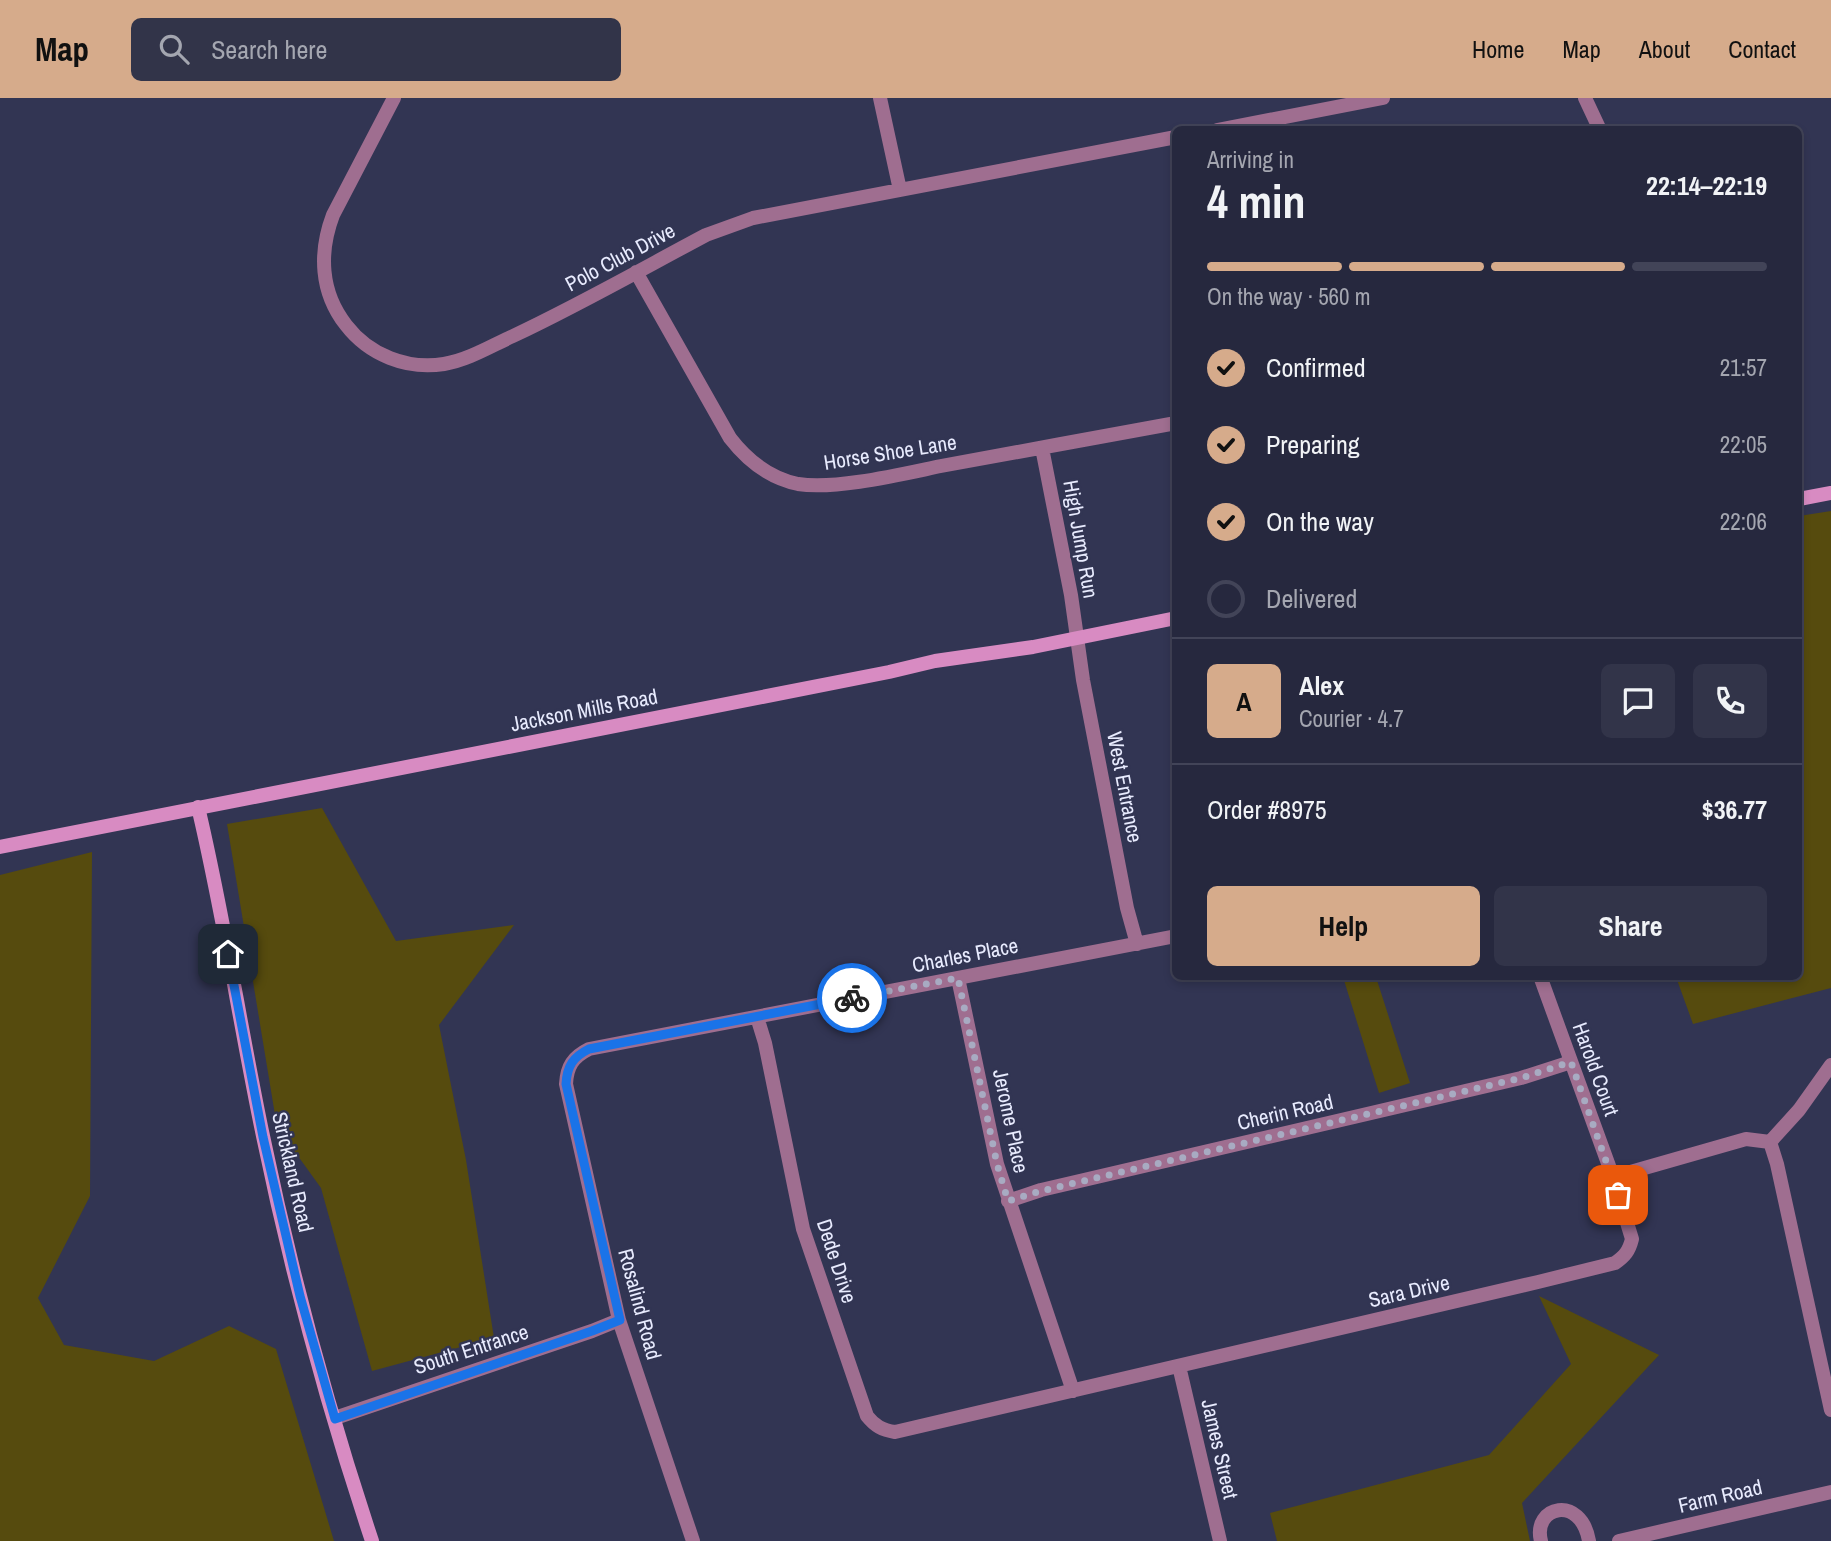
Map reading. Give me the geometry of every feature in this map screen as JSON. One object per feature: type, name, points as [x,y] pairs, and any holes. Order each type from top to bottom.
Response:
[{"type":"main road","points":[[1802,498],[1831,493]]},
{"type":"main road","name":"Jackson Mills Road","points":[[0,847],[935,661],[1033,647],[1172,619]]},
{"type":"main road","name":"Strickland Road","points":[[198,807],[263,1137],[306,1318],[372,1541]]},
{"type":"street","name":"Polo Club Drive","points":[[394,98],[333,215],[323,250],[326,286],[333,304],[351,332],[365,345],[384,356],[408,363],[430,365],[455,362],[537,325],[731,224],[1172,138]]},
{"type":"street","points":[[880,98],[900,190]]},
{"type":"street","points":[[1238,126],[1382,98]]},
{"type":"street","points":[[1584,98],[1598,126]]},
{"type":"street","name":"Horse Shoe Lane","points":[[636,272],[730,438],[750,461],[774,476],[799,484],[824,485],[1172,424]]},
{"type":"street","name":"High Jump Run","points":[[1042,448],[1077,637]]},
{"type":"street","name":"West Entrance","points":[[1077,637],[1085,693],[1127,908],[1138,944]]},
{"type":"street","name":"Charles Place","points":[[567,1073],[570,1063],[577,1055],[589,1049],[1172,937]]},
{"type":"street","name":"Jerome Place","points":[[958,978],[997,1164],[1073,1391]]},
{"type":"street","name":"Harold Court","points":[[1541,980],[1613,1177]]},
{"type":"street","name":"Dede Drive","points":[[757,1017],[765,1043],[803,1229],[867,1416],[873,1424],[885,1431],[895,1432],[961,1417]]},
{"type":"street","name":"Cherin Road","points":[[1008,1201],[1521,1078],[1571,1062]]},
{"type":"street","points":[[1770,1142],[1799,1110],[1828,1069]]},
{"type":"street","name":"Rosalind Road","points":[[567,1073],[566,1084],[620,1320],[693,1541]]},
{"type":"street","points":[[1613,1177],[1746,1139],[1770,1142]]},
{"type":"street","points":[[1770,1142],[1831,1410]]},
{"type":"street","name":"Sara Drive","points":[[961,1417],[1615,1263],[1630,1249],[1632,1239],[1613,1177]]},
{"type":"street","name":"South Entrance","points":[[335,1419],[620,1320]]},
{"type":"street","name":"James Street","points":[[1179,1366],[1220,1541]]},
{"type":"street","name":"Farm Road","points":[[1619,1541],[1831,1492]]},
{"type":"street","points":[[1541,1541],[1540,1526],[1546,1516],[1556,1511],[1568,1510],[1578,1515],[1585,1524],[1590,1541]]},
{"type":"shaded area","points":[[1831,511],[1831,988],[1693,1024],[1677,980],[1802,980],[1802,516]]},
{"type":"shaded area","points":[[322,808],[396,941],[514,925],[439,1025],[466,1160],[494,1338],[372,1371],[321,1188],[277,1127],[227,824]]},
{"type":"shaded area","points":[[92,852],[90,1196],[38,1298],[64,1345],[154,1361],[229,1326],[276,1349],[334,1541],[0,1541],[0,875]]},
{"type":"shaded area","points":[[1344,980],[1377,980],[1410,1083],[1379,1093]]},
{"type":"shaded area","points":[[1539,1296],[1659,1355],[1522,1503],[1530,1541],[1277,1541],[1270,1513],[1489,1455],[1571,1364]]},
{"type":"way so far","points":[[852,998],[958,978],[997,1164],[1008,1201],[1521,1078],[1571,1062],[1618,1195]]},
{"type":"route","points":[[228,954],[263,1137],[300,1296],[335,1419],[620,1320],[566,1084],[570,1063],[577,1055],[589,1049],[852,998]]}]
